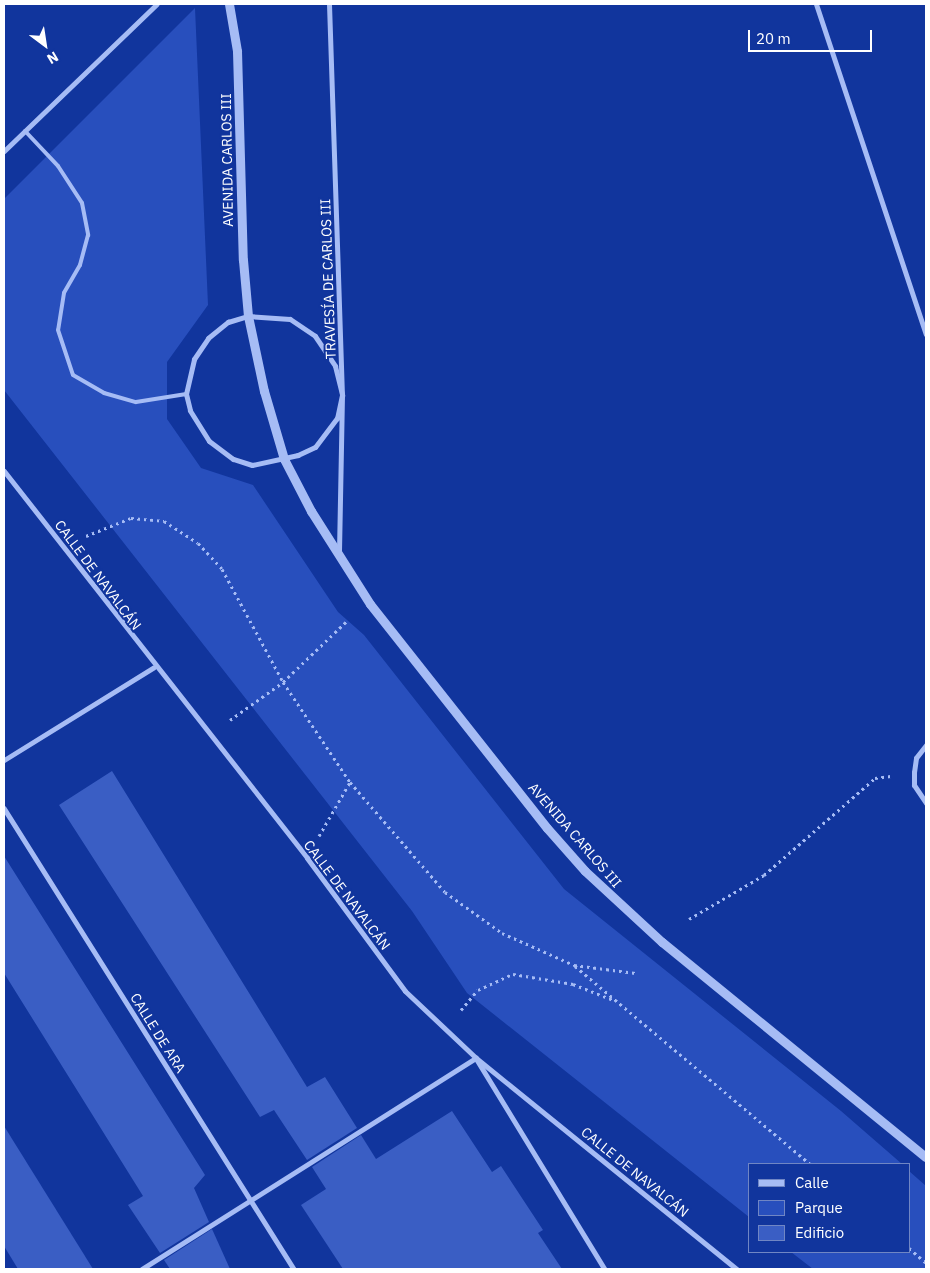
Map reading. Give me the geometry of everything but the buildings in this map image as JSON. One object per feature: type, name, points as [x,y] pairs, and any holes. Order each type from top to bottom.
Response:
[{"type":"street","points":[[4,151],[157,4]]},
{"type":"street","name":"AVENIDA CARLOS III","points":[[229,4],[238,60],[243,260],[248,316],[264,392],[284,459],[310,512],[370,604],[547,828],[585,870],[662,942],[926,1157]]},
{"type":"street","name":"TRAVESÍA DE CARLOS III","points":[[329,4],[342,394],[339,554]]},
{"type":"street","points":[[816,4],[926,334]]},
{"type":"street","points":[[248,316],[290,319],[315,336],[335,366],[342,394],[337,418],[315,447],[284,459],[252,465],[219,450],[198,427],[186,394],[194,360],[208,338],[228,322],[248,316]]},
{"type":"street","name":"CALLE DE NAVALCÁN","points":[[4,471],[154,667],[306,858],[405,991],[476,1058],[737,1269]]},
{"type":"street","points":[[4,760],[154,667]]},
{"type":"street","points":[[926,745],[916,758],[914,772],[914,785],[926,803]]},
{"type":"street","name":"CALLE DE ARA","points":[[4,808],[294,1269]]},
{"type":"street","points":[[142,1269],[476,1058],[605,1269]]},
{"type":"lane","points":[[24,131],[58,166],[82,203],[88,235],[80,265],[64,294],[58,330],[73,375],[104,393],[136,402],[186,394]]},
{"type":"path","points":[[64,549],[82,538],[131,518],[164,521],[198,543],[222,569],[283,682],[350,782],[445,892],[502,934],[574,965],[635,973]]},
{"type":"path","points":[[210,735],[283,682],[353,615]]},
{"type":"path","points":[[689,919],[764,875],[875,778],[914,772]]},
{"type":"path","points":[[306,858],[350,782]]},
{"type":"path","points":[[574,965],[809,1163]]},
{"type":"path","points":[[445,1030],[478,990],[513,974],[573,984],[618,1002]]},
{"type":"path","points":[[910,1249],[926,1263]]},
{"type":"green space","points":[[195,8],[208,305],[167,362],[167,419],[201,468],[253,485],[338,612],[364,635],[564,889],[841,1111],[901,1163],[748,1163],[748,1216],[467,993],[412,911],[4,390],[4,199]]},
{"type":"green space","points":[[910,1172],[926,1186],[926,1269],[813,1269],[792,1253],[910,1253]]}]
